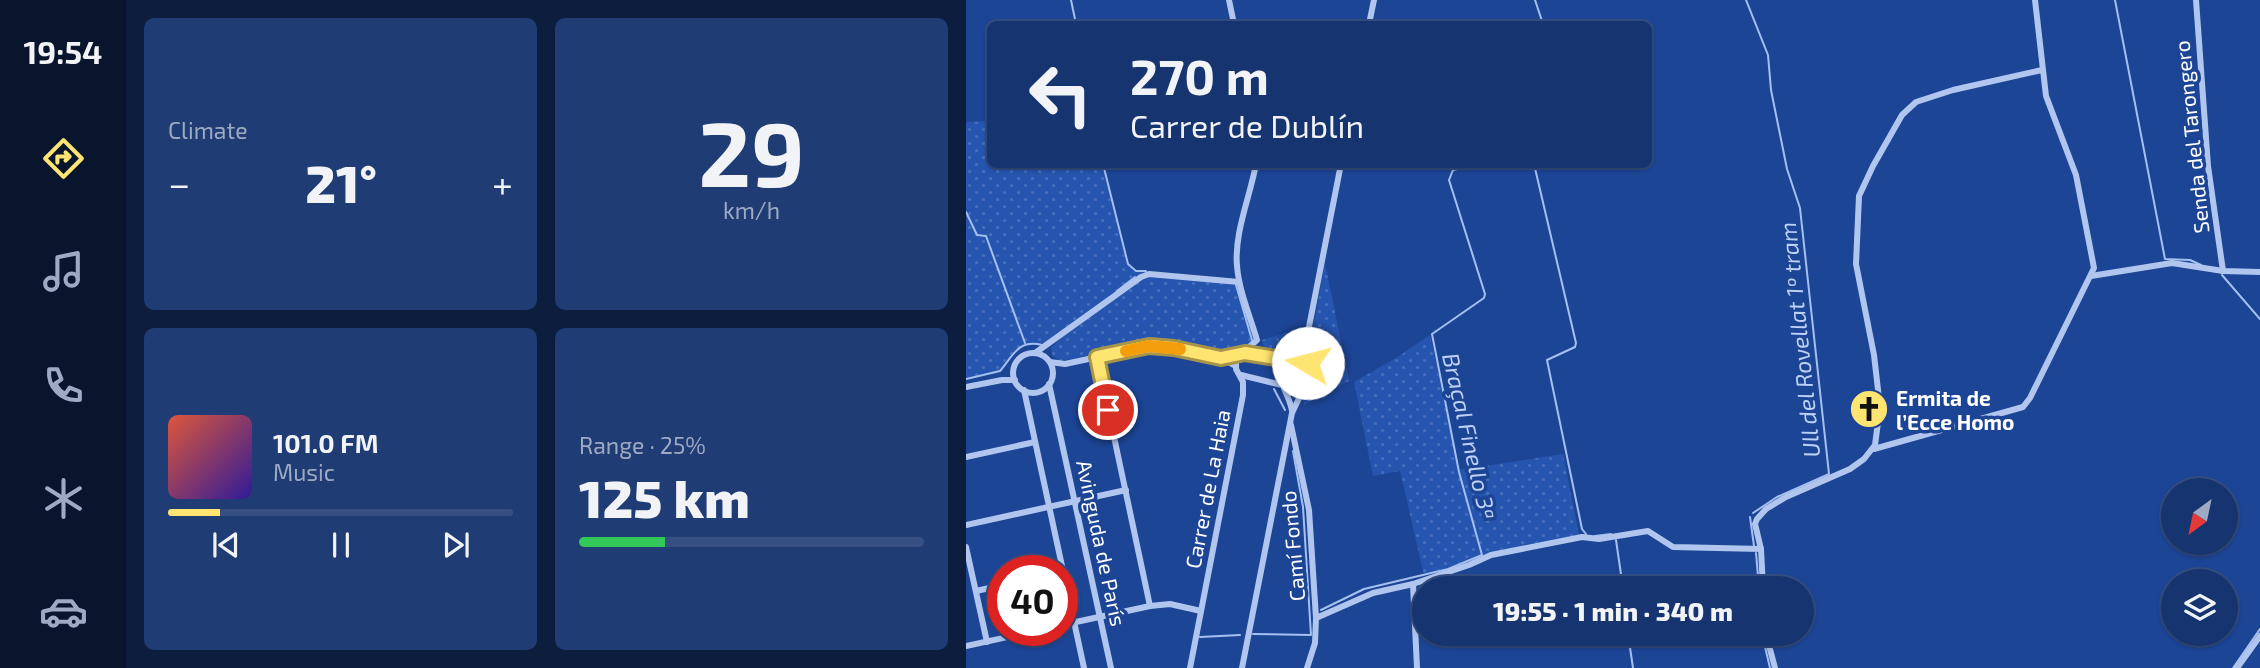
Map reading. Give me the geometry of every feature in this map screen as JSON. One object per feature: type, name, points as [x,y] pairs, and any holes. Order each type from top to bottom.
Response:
[{"type":"street","points":[[1229,0],[1233,21]]},
{"type":"street","points":[[1370,21],[1374,0]]},
{"type":"street","points":[[1762,576],[1761,549],[1755,524],[1766,509],[1786,497],[1850,469],[1874,449],[2026,404],[2091,276],[2094,264],[2076,174],[2049,106],[2042,70],[2035,0]]},
{"type":"street","name":"Senda del Tarongero","points":[[2196,0],[2208,166],[2223,271]]},
{"type":"street","points":[[1874,449],[1880,407],[1874,355],[1856,264],[1860,196],[1873,166],[1902,115],[1916,102],[1953,90],[2042,70]]},
{"type":"street","points":[[1236,366],[1242,354],[1257,340],[1239,282],[1237,262],[1238,243],[1255,168]]},
{"type":"street","points":[[1014,369],[1015,380],[1024,390],[1035,392],[1045,388],[1053,372],[1065,364],[1149,346],[1174,348],[1221,358],[1236,366],[1241,375],[1284,387],[1294,393],[1302,392],[1309,387],[1314,377],[1308,363],[1307,337],[1340,168]]},
{"type":"street","points":[[2091,276],[2172,263],[2223,271],[2260,272]]},
{"type":"street","points":[[1035,353],[1140,277],[1149,274],[1239,282]]},
{"type":"street","points":[[1292,413],[1279,377],[1280,369],[1307,337]]},
{"type":"street","points":[[1049,345],[1047,359],[1053,372]]},
{"type":"street","points":[[1002,380],[1014,369],[1019,359],[1029,353],[1065,364]]},
{"type":"street","points":[[1221,358],[1242,354],[1301,359],[1308,363]]},
{"type":"street","points":[[1097,357],[1150,606]]},
{"type":"street","name":"Carrer de La Haia","points":[[1201,611],[1243,395],[1241,375]]},
{"type":"street","points":[[966,387],[1015,380]]},
{"type":"street","name":"Avinguda de París","points":[[1049,384],[1111,668]]},
{"type":"street","name":"Avinguda de París","points":[[1024,390],[1059,555]]},
{"type":"street","points":[[1242,668],[1290,422],[1302,392]]},
{"type":"street","name":"Camí Fondo","points":[[1290,422],[1298,449],[1309,510],[1316,618],[1315,643],[1307,668]]},
{"type":"street","points":[[966,457],[1035,442]]},
{"type":"street","points":[[966,525],[1126,490]]},
{"type":"street","points":[[1437,576],[1491,555],[1582,537],[1599,539],[1648,531],[1672,547],[1761,549]]},
{"type":"street","points":[[966,547],[987,642],[966,646]]},
{"type":"street","points":[[1316,618],[1373,593],[1412,584]]},
{"type":"street","points":[[976,591],[987,589]]},
{"type":"street","points":[[1078,621],[1170,604],[1201,611],[1190,668]]},
{"type":"street","points":[[2237,668],[2260,636]]},
{"type":"street","name":"Avinguda de París","points":[[1078,640],[1084,668]]},
{"type":"street","points":[[1416,646],[1417,668]]},
{"type":"street","points":[[1769,646],[1775,668]]},
{"type":"shaded area","points":[[987,121],[987,168],[1103,168],[1127,264],[1135,271],[1143,272],[1043,345],[1021,346],[1000,371],[966,380],[966,122]]},
{"type":"shaded area","points":[[1325,263],[1349,381],[1304,405],[1303,399],[1313,392],[1320,380],[1310,345]]},
{"type":"shaded area","points":[[1149,276],[1236,284],[1254,338],[1248,345],[1231,353],[1154,342],[1060,361],[1052,355],[1051,348],[1085,317],[1123,290]]},
{"type":"shaded area","points":[[1301,329],[1296,344],[1288,351],[1266,349],[1261,340]]},
{"type":"shaded area","points":[[1430,335],[1459,470],[1563,454],[1579,535],[1504,549],[1424,575],[1400,471],[1373,476],[1354,382]]},
{"type":"waterway","points":[[1071,0],[1075,21]]},
{"type":"waterway","name":"Braçal Finello 3ª","points":[[1535,0],[1542,21]]},
{"type":"waterway","name":"Ull del Rovellat 1º tram","points":[[1746,0],[1768,55],[1771,90],[1787,169],[1800,208],[1829,474],[1777,497],[1753,513]]},
{"type":"waterway","points":[[2115,0],[2165,259],[2190,260],[2201,265]]},
{"type":"waterway","points":[[1104,168],[1128,264],[1136,271],[1146,271]]},
{"type":"waterway","name":"Braçal Finello 3ª","points":[[1321,610],[1364,589],[1448,569],[1482,555],[1459,472],[1432,334],[1484,298],[1485,294],[1449,180],[1453,170],[1462,168]]},
{"type":"waterway","points":[[1535,168],[1576,343],[1575,347],[1547,360],[1582,529],[1586,534]]},
{"type":"waterway","points":[[966,212],[977,235],[986,236],[1025,343]]},
{"type":"waterway","points":[[2222,275],[2260,319]]},
{"type":"waterway","points":[[1117,291],[1135,277]]},
{"type":"waterway","points":[[1236,285],[1252,340]]},
{"type":"waterway","points":[[966,379],[1000,371],[1017,350],[1027,344],[1042,345]]},
{"type":"waterway","points":[[1274,389],[1285,410]]},
{"type":"waterway","points":[[1253,634],[1311,635],[1303,507],[1293,451]]},
{"type":"waterway","name":"Ull del Rovellat 1º tram","points":[[1750,517],[1754,546]]},
{"type":"waterway","points":[[1595,536],[1611,534]]},
{"type":"waterway","points":[[1616,540],[1621,576]]},
{"type":"waterway","name":"Ull del Rovellat 1º tram","points":[[1756,553],[1758,576]]},
{"type":"waterway","points":[[2233,668],[2260,629]]},
{"type":"waterway","points":[[1200,637],[1240,635]]},
{"type":"waterway","points":[[1630,646],[1633,668]]},
{"type":"waterway","name":"Ull del Rovellat 1º tram","points":[[1765,646],[1770,668]]},
{"type":"slow traffic","points":[[1126,351],[1149,346],[1180,349]]},
{"type":"place","name":"Ermita de l’Ecce Homo","points":[[1869,409]]},
{"type":"route","points":[[1108,410],[1097,357],[1149,346],[1174,348],[1221,358],[1245,353],[1288,360],[1301,359],[1308,363]]}]
